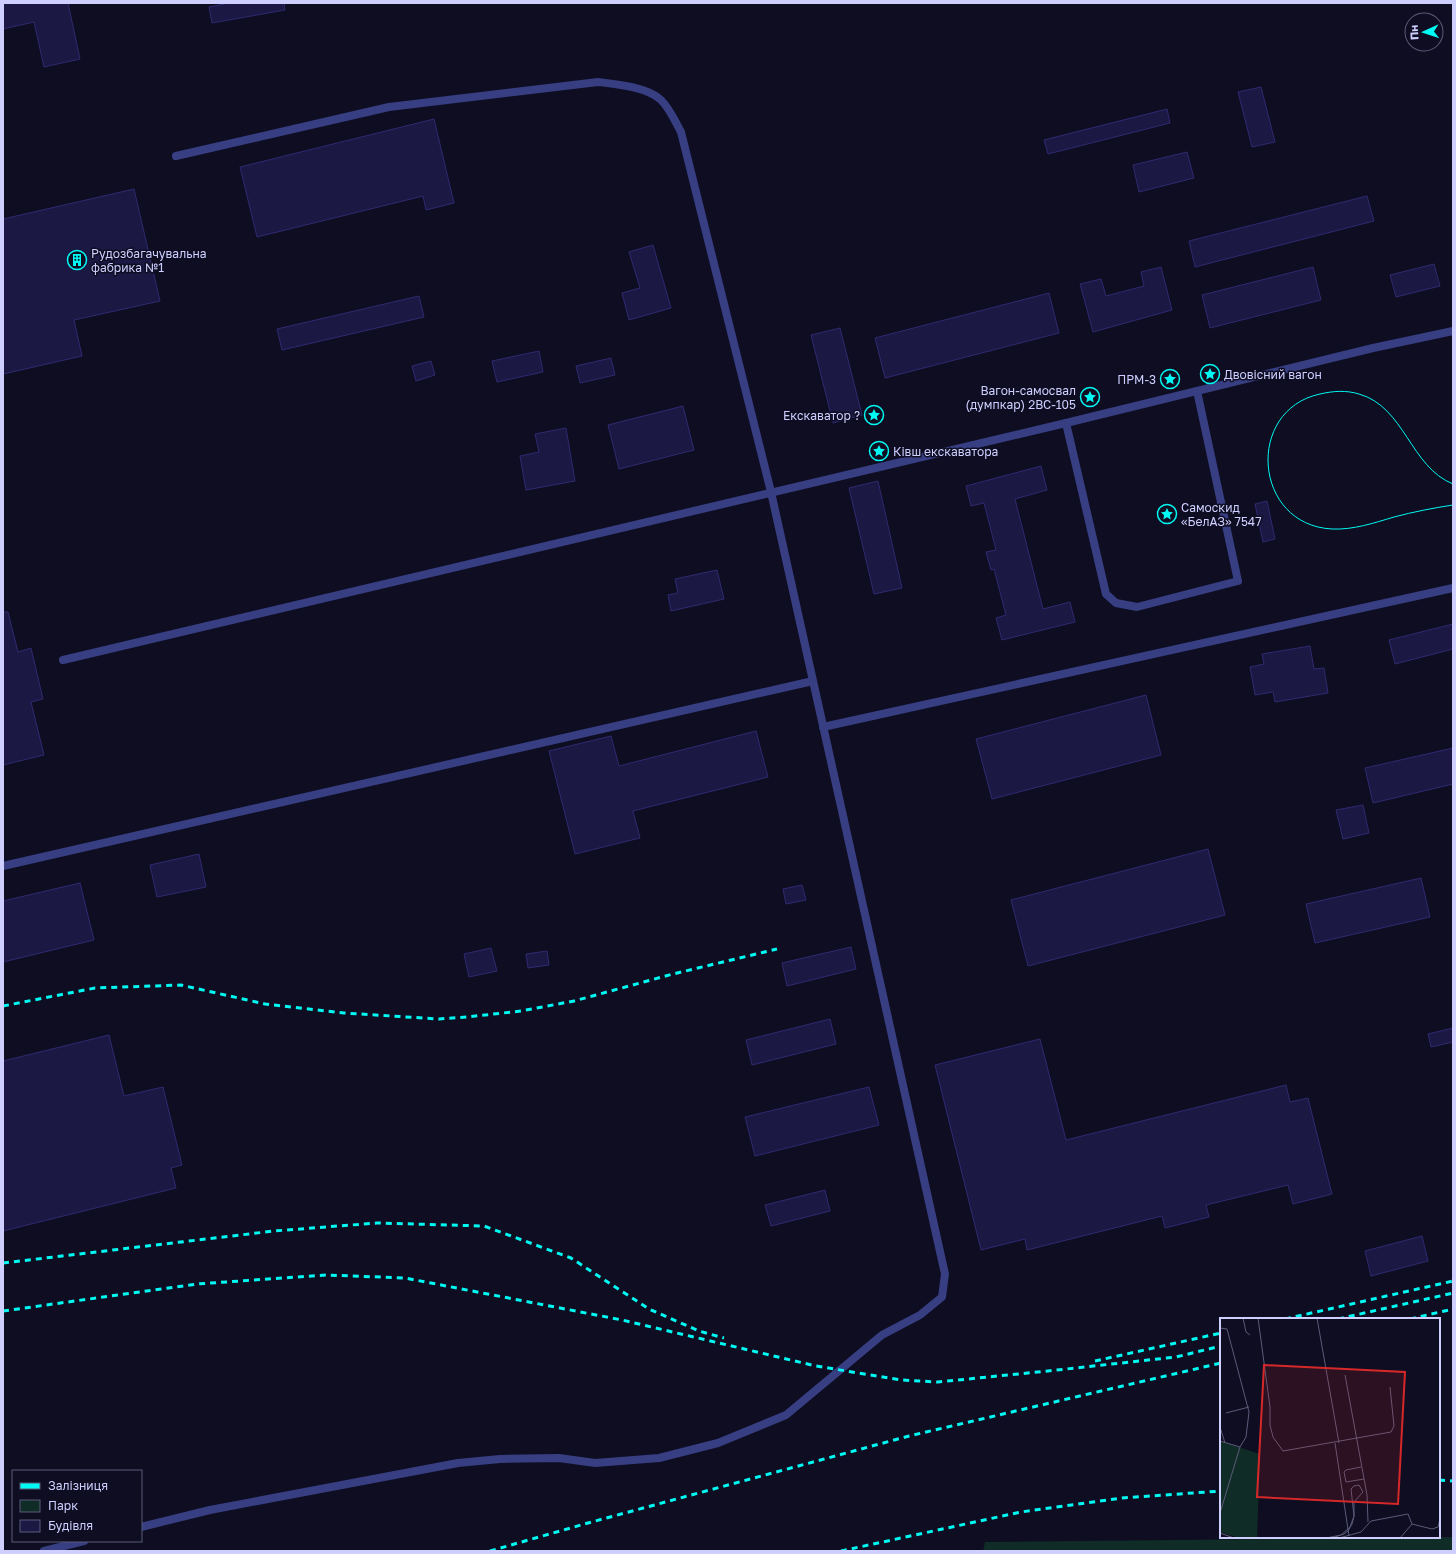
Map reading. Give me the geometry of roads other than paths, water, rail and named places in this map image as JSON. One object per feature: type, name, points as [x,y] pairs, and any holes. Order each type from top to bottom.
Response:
[{"type":"lane","points":[[142,1527],[210,1510],[458,1463],[551,1458],[595,1463],[635,1460],[659,1458],[718,1443],[786,1415],[882,1335],[920,1315],[942,1297],[945,1274],[771,492],[681,132],[671,113],[660,99],[628,86],[598,82],[389,107],[176,156]]},
{"type":"lane","points":[[62,660],[1066,423],[1373,348],[1453,331]]},
{"type":"lane","points":[[1066,423],[1106,594],[1116,603],[1137,607],[1238,581],[1197,391]]},
{"type":"lane","points":[[823,728],[1453,588]]},
{"type":"lane","points":[[3,866],[813,681]]},
{"type":"lane","points":[[44,1551],[80,1542]]},
{"type":"tram line","points":[[1453,484],[1439,476],[1427,465],[1387,411],[1374,401],[1359,394],[1340,391],[1325,393],[1296,404],[1279,421],[1270,443],[1268,466],[1274,489],[1286,508],[1306,523],[1332,529],[1340,529],[1363,526],[1394,517],[1453,505]]},
{"type":"railway","points":[[3,1006],[95,988],[181,985],[265,1004],[344,1013],[439,1019],[467,1017],[521,1011],[574,1001],[673,974],[777,949]]},
{"type":"railway","points":[[3,1263],[274,1231],[377,1223],[484,1226],[571,1258],[649,1309],[699,1331],[724,1338]]},
{"type":"railway","points":[[3,1311],[197,1284],[326,1275],[405,1278],[622,1320],[816,1366],[901,1380],[938,1382],[1048,1371],[1176,1357],[1220,1346]]},
{"type":"railway","points":[[1289,1318],[1453,1281]]},
{"type":"railway","points":[[1342,1318],[1453,1293]]},
{"type":"railway","points":[[1414,1318],[1453,1309]]},
{"type":"railway","points":[[1095,1361],[1220,1333]]},
{"type":"railway","points":[[490,1551],[909,1436],[1220,1363]]},
{"type":"railway","points":[[1440,1480],[1453,1481]]},
{"type":"railway","points":[[841,1551],[1021,1512],[1122,1498],[1220,1491]]},
{"type":"place","name":"Рудозбагачувальна фабрика №1","points":[[77,260]]},
{"type":"place","name":"Двовісний вагон","points":[[1210,374]]},
{"type":"place","name":"ПРМ-3","points":[[1170,379]]},
{"type":"place","name":"Вагон-самосвал (думпкар) 2ВС-105","points":[[1090,397]]},
{"type":"place","name":"Екскаватор ?","points":[[874,415]]},
{"type":"place","name":"Ківш екскаватора","points":[[879,451]]},
{"type":"place","name":"Самоскид «БелАЗ» 7547","points":[[1167,514]]}]
